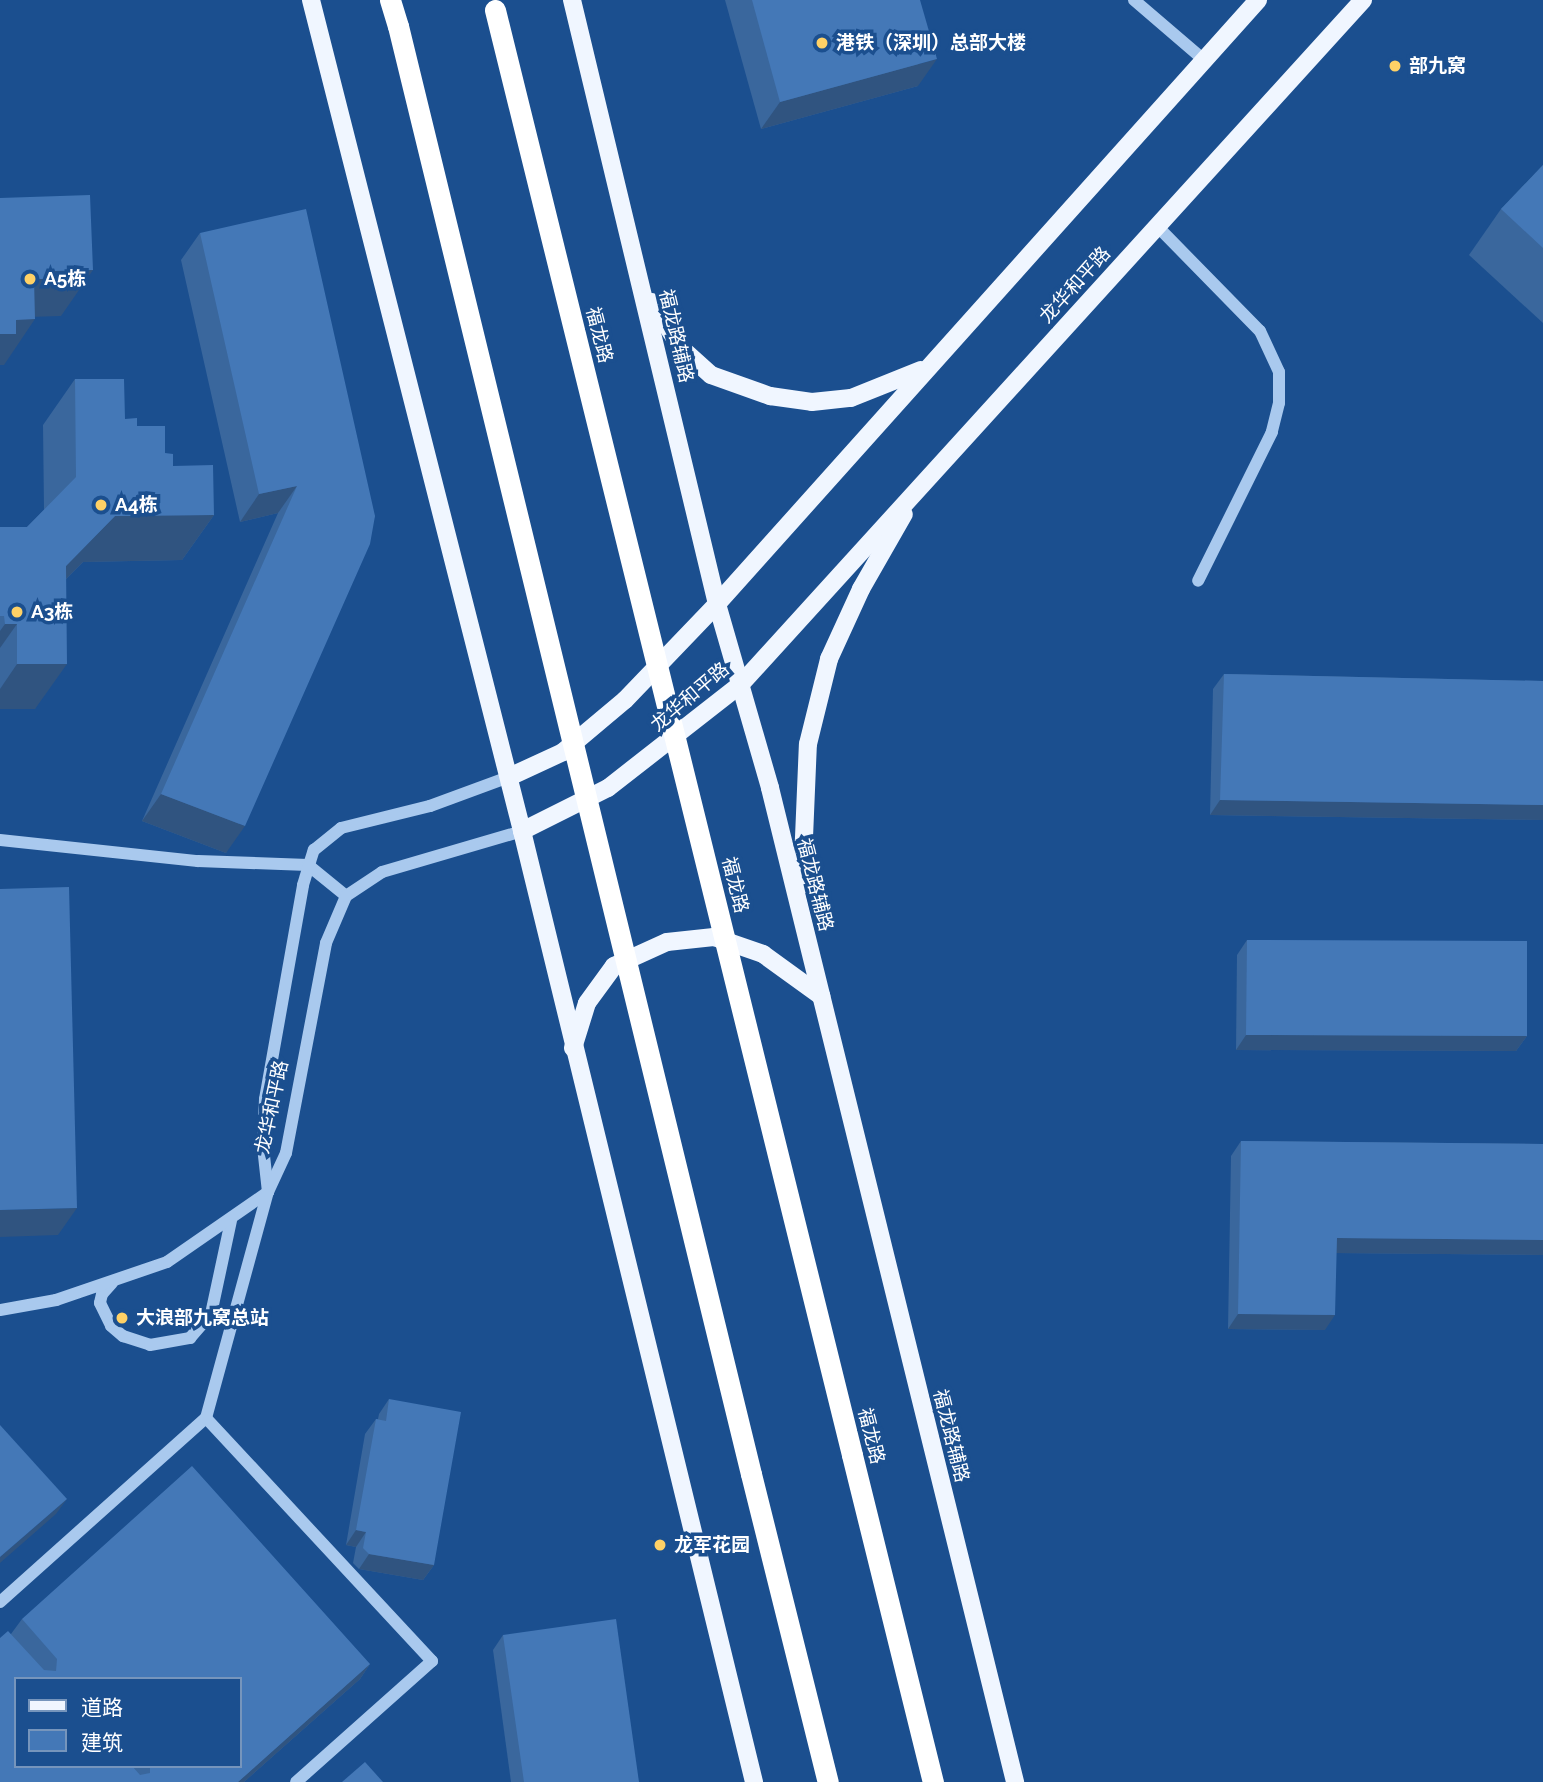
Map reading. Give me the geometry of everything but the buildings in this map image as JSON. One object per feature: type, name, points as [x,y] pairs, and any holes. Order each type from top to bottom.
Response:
[{"type":"highway","points":[[390,0],[828,1782]]},
{"type":"highway","name":"福龙路","points":[[494,5],[933,1782]]},
{"type":"main road","points":[[311,0],[509,777],[754,1782]]},
{"type":"main road","name":"福龙路辅路","points":[[572,0],[717,604],[806,934],[1014,1782]]},
{"type":"main road","name":"龙华和平路","points":[[509,777],[563,752],[594,726],[717,604],[1258,0]]},
{"type":"main road","name":"龙华和平路","points":[[522,831],[608,788],[740,685],[1363,0]]},
{"type":"main road","points":[[643,288],[681,348],[711,375],[740,388],[812,402],[851,398],[931,365]]},
{"type":"main road","points":[[806,934],[802,800],[808,744],[829,659],[861,589],[922,484]]},
{"type":"main road","points":[[573,1048],[587,1003],[614,966],[667,942],[714,937],[763,954],[821,996]]},
{"type":"street","points":[[1134,0],[1204,60]]},
{"type":"street","points":[[1157,226],[1260,331],[1279,372],[1279,403],[1272,432],[1198,581]]},
{"type":"street","name":"龙华和平路","points":[[268,1192],[263,1147],[265,1099],[308,865],[324,837],[341,828],[430,806],[509,777]]},
{"type":"street","name":"龙华和平路","points":[[268,1192],[286,1153],[326,943],[346,896],[382,872],[522,831]]},
{"type":"street","points":[[0,841],[198,860],[308,865],[346,896]]},
{"type":"street","points":[[0,1310],[55,1300],[112,1283],[167,1262],[231,1221],[268,1192]]},
{"type":"street","points":[[0,1602],[206,1418],[268,1192]]},
{"type":"street","points":[[112,1283],[102,1294],[100,1303],[111,1326],[123,1336],[162,1346],[190,1338],[211,1314],[231,1221]]},
{"type":"street","points":[[206,1418],[432,1661],[296,1782]]},
{"type":"place","name":"港铁（深圳）总部大楼","points":[[822,43]]},
{"type":"place","name":"部九窝","points":[[1395,66]]},
{"type":"place","name":"A5栋","points":[[30,279]]},
{"type":"place","name":"A4栋","points":[[101,505]]},
{"type":"place","name":"A3栋","points":[[17,612]]},
{"type":"place","name":"大浪部九窝总站","points":[[122,1318]]},
{"type":"place","name":"龙军花园","points":[[660,1545]]}]
